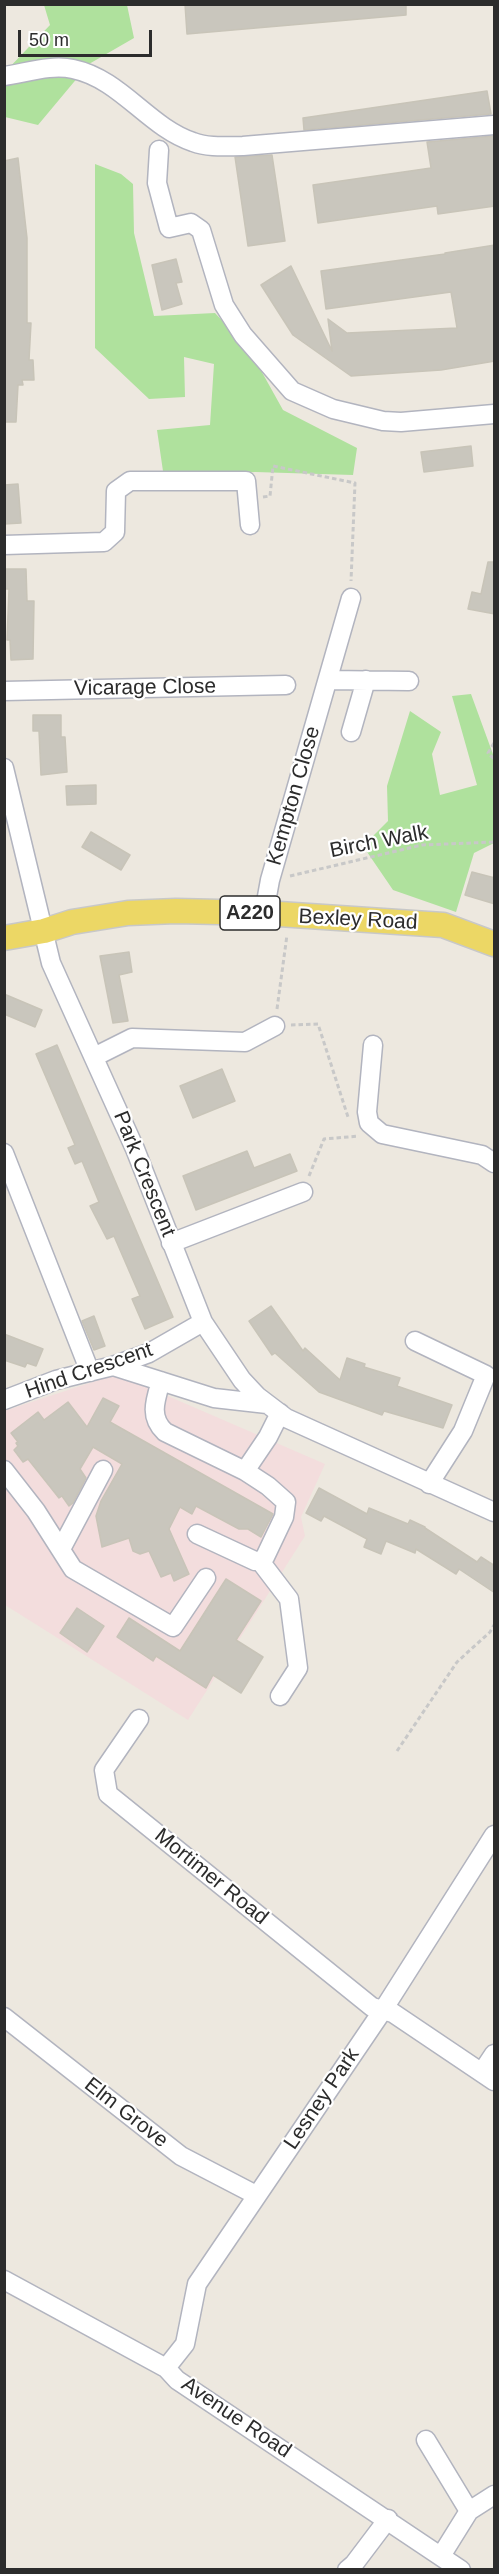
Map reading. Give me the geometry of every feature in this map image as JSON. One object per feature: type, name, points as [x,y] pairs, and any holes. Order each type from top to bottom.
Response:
[{"type":"main road","name":"Bexley Road","points":[[4,938],[44,931],[72,922],[128,913],[264,913],[443,925],[495,944]]},
{"type":"street","points":[[4,76],[55,68],[72,69],[103,80],[118,89],[141,111],[189,141],[204,145],[243,146],[495,125]]},
{"type":"street","points":[[159,150],[157,183],[169,228],[191,223],[201,230],[224,305],[243,335],[292,391],[333,409],[383,421],[401,422],[495,414]]},
{"type":"street","points":[[4,545],[104,542],[115,532],[116,491],[130,481],[246,481],[250,525]]},
{"type":"street","name":"Kempton Close","points":[[264,913],[270,880],[351,598]]},
{"type":"street","points":[[328,680],[409,681]]},
{"type":"street","name":"Kempton Close","points":[[351,732],[366,680]]},
{"type":"street","name":"Vicarage Close","points":[[4,691],[286,685]]},
{"type":"street","name":"Park Crescent","points":[[4,768],[51,963],[135,1149],[203,1322],[242,1380],[273,1408],[429,1484],[495,1512]]},
{"type":"street","points":[[94,1057],[132,1038],[245,1042],[275,1026]]},
{"type":"street","points":[[373,1045],[367,1112],[369,1122],[382,1134],[482,1155],[495,1163]]},
{"type":"street","points":[[4,1153],[90,1372]]},
{"type":"street","points":[[171,1243],[303,1192]]},
{"type":"street","name":"Hind Crescent","points":[[4,1400],[56,1380],[113,1366],[149,1353],[203,1322]]},
{"type":"street","points":[[415,1341],[490,1377],[463,1431],[429,1484]]},
{"type":"street","name":"Park Crescent","points":[[113,1366],[214,1398],[273,1408]]},
{"type":"street","points":[[161,1382],[154,1413],[158,1426],[165,1432],[245,1471],[268,1486],[285,1502],[284,1517],[265,1557],[260,1561],[255,1561],[197,1534]]},
{"type":"street","points":[[245,1471],[268,1437],[273,1408]]},
{"type":"street","points":[[4,1470],[73,1569],[173,1627],[206,1578]]},
{"type":"street","points":[[61,1549],[103,1470]]},
{"type":"street","points":[[260,1561],[289,1599],[298,1668],[280,1696]]},
{"type":"street","name":"Mortimer Road","points":[[139,1719],[104,1770],[108,1794],[372,2007],[393,2013],[488,2076]]},
{"type":"street","name":"Lesney Park","points":[[166,2368],[185,2344],[197,2284],[383,2010],[495,1835]]},
{"type":"street","name":"Elm Grove","points":[[4,2017],[181,2156],[256,2195]]},
{"type":"street","points":[[488,2076],[495,2054]]},
{"type":"street","name":"Avenue Road","points":[[4,2280],[166,2368],[177,2380],[461,2570]]},
{"type":"street","points":[[426,2440],[469,2511]]},
{"type":"street","points":[[441,2556],[469,2511],[495,2495]]},
{"type":"street","points":[[347,2570],[388,2519]]},
{"type":"path","points":[[248,500],[270,496],[273,466],[355,483],[350,552],[351,598]]},
{"type":"path","points":[[495,743],[488,753],[495,759]]},
{"type":"path","name":"Birch Walk","points":[[270,880],[422,845],[495,842]]},
{"type":"path","points":[[291,916],[283,954],[275,1026],[318,1024],[345,1106]]},
{"type":"path","points":[[303,1192],[324,1139],[354,1136]]},
{"type":"path","points":[[397,1751],[457,1662],[495,1625]]},
{"type":"shaded area","points":[[117,1374],[325,1464],[301,1517],[305,1536],[188,1720],[5,1605],[4,1411]]},
{"type":"green space","points":[[44,5],[127,5],[134,38],[89,64],[38,125],[5,117],[5,72],[50,25]]},
{"type":"green space","points":[[95,164],[121,174],[133,184],[134,233],[154,316],[215,313],[249,349],[283,410],[357,448],[353,475],[255,472],[164,478],[157,430],[210,425],[214,364],[184,357],[185,397],[149,399],[95,348]]},
{"type":"green space","points":[[471,694],[494,757],[494,843],[474,853],[456,912],[393,890],[363,846],[388,821],[387,786],[410,711],[441,732],[432,754],[440,795],[477,785],[452,696]]},
{"type":"building","points":[[185,4],[406,4],[406,15],[187,34]]},
{"type":"building","points":[[487,91],[491,114],[304,130],[303,118]]},
{"type":"building","points":[[494,136],[495,206],[438,214],[437,206],[318,223],[313,185],[431,168],[427,142]]},
{"type":"building","points":[[272,155],[285,241],[248,246],[235,157]]},
{"type":"building","points":[[18,158],[27,238],[27,323],[31,323],[29,360],[33,360],[34,380],[22,380],[23,385],[18,385],[16,422],[4,422],[4,161]]},
{"type":"building","points":[[495,245],[495,361],[441,370],[351,376],[293,335],[261,285],[291,266],[332,351],[328,319],[347,333],[457,328],[451,292],[326,309],[321,271]]},
{"type":"building","points":[[176,259],[182,282],[176,283],[182,304],[162,310],[152,265]]},
{"type":"building","points":[[471,446],[473,466],[424,472],[421,452]]},
{"type":"building","points":[[18,484],[21,523],[4,524],[4,485]]},
{"type":"building","points":[[488,562],[495,562],[495,614],[468,609],[472,592],[481,594]]},
{"type":"building","points":[[4,569],[26,569],[27,601],[34,601],[33,659],[11,660],[10,640],[7,640],[9,589],[4,589]]},
{"type":"building","points":[[33,715],[61,715],[61,737],[65,737],[67,772],[41,775],[39,731],[33,731]]},
{"type":"building","points":[[96,785],[96,804],[67,805],[66,786]]},
{"type":"building","points":[[91,832],[130,855],[121,870],[82,847]]},
{"type":"building","points":[[472,872],[495,878],[495,904],[465,895]]},
{"type":"building","points":[[129,952],[132,972],[119,975],[128,1021],[113,1023],[100,956]]},
{"type":"building","points":[[4,994],[42,1010],[35,1027],[4,1014]]},
{"type":"building","points":[[57,1045],[173,1317],[145,1329],[132,1299],[140,1296],[114,1236],[107,1239],[90,1206],[99,1202],[82,1161],[75,1164],[68,1148],[75,1145],[36,1054]]},
{"type":"building","points":[[222,1069],[235,1101],[193,1118],[180,1086]]},
{"type":"building","points":[[247,1151],[254,1168],[290,1154],[297,1171],[196,1210],[183,1176]]},
{"type":"building","points":[[271,1306],[303,1351],[305,1348],[340,1380],[347,1358],[365,1364],[364,1367],[400,1378],[397,1386],[452,1405],[443,1428],[384,1411],[382,1415],[319,1392],[275,1353],[272,1355],[249,1321]]},
{"type":"building","points":[[94,1316],[105,1346],[94,1350],[82,1321]]},
{"type":"building","points":[[4,1334],[43,1349],[36,1366],[27,1363],[25,1367],[4,1360]]},
{"type":"building","points":[[103,1398],[119,1406],[110,1422],[273,1514],[261,1537],[248,1529],[239,1529],[196,1506],[192,1514],[180,1507],[169,1529],[189,1574],[174,1581],[171,1573],[161,1577],[149,1551],[140,1554],[133,1551],[129,1538],[102,1547],[96,1516],[101,1501],[122,1464],[93,1447],[80,1469],[86,1478],[73,1503],[69,1506],[62,1496],[59,1498],[28,1459],[23,1462],[14,1450],[18,1442],[11,1433],[38,1412],[44,1420],[68,1402],[87,1427]]},
{"type":"building","points":[[319,1488],[367,1514],[369,1508],[408,1524],[410,1520],[425,1527],[477,1562],[481,1557],[495,1566],[495,1593],[459,1569],[456,1574],[416,1549],[415,1553],[386,1541],[381,1554],[364,1547],[367,1539],[324,1516],[321,1521],[306,1513]]},
{"type":"building","points":[[226,1579],[261,1601],[236,1640],[263,1657],[241,1693],[213,1675],[206,1688],[156,1656],[153,1661],[117,1637],[129,1618],[180,1651]]},
{"type":"building","points":[[77,1608],[104,1626],[87,1652],[60,1633]]}]
